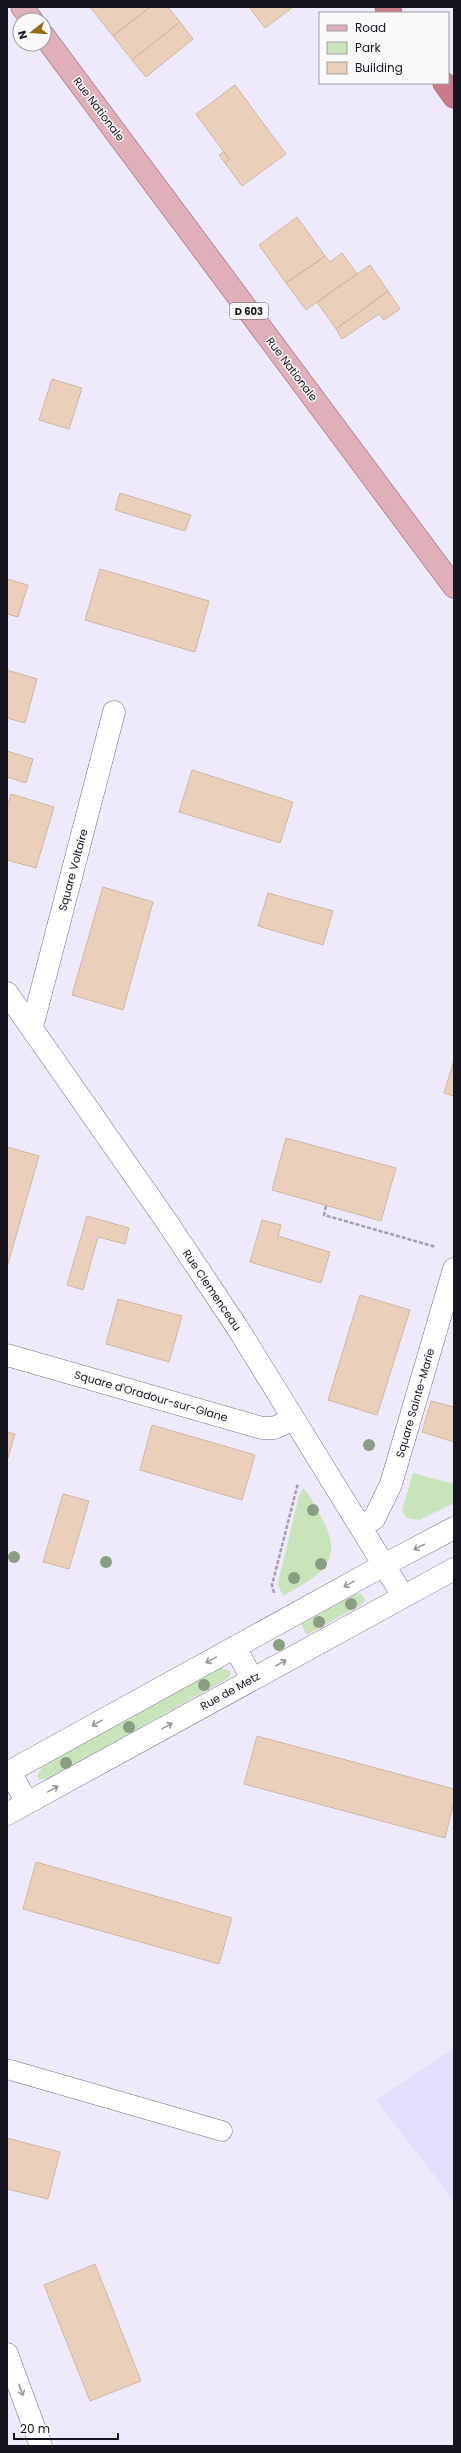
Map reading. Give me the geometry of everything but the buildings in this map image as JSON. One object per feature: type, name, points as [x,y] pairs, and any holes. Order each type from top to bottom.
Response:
[{"type":"highway","points":[[445,84],[454,97]]},
{"type":"main road","name":"Rue Nationale","points":[[52,47],[454,587]]},
{"type":"street","name":"Square Voltaire","points":[[32,1027],[114,712]]},
{"type":"street","name":"Rue Clemenceau","points":[[7,993],[32,1027],[202,1275],[360,1525],[403,1596]]},
{"type":"street","name":"Square Sainte-Marie","points":[[360,1525],[374,1519],[391,1484],[454,1269]]},
{"type":"street","name":"Square d'Oradour-sur-Glane","points":[[7,1355],[262,1428],[274,1428],[293,1419]]},
{"type":"street","points":[[27,1803],[8,1773],[384,1565],[454,1528]]},
{"type":"street","name":"Rue de Metz","points":[[7,1814],[454,1569]]},
{"type":"street","points":[[235,1647],[252,1679]]},
{"type":"street","points":[[7,2354],[41,2446]]},
{"type":"lane","points":[[7,2069],[222,2131]]},
{"type":"path","points":[[326,1206],[324,1215],[440,1248]]},
{"type":"path","points":[[277,1598],[272,1585],[294,1494],[301,1477]]},
{"type":"shaded area","points":[[454,2048],[454,2201],[376,2100]]},
{"type":"green space","points":[[413,1473],[454,1484],[454,1503],[419,1520],[406,1518],[402,1510]]},
{"type":"green space","points":[[303,1488],[313,1502],[328,1532],[331,1546],[330,1556],[325,1566],[318,1574],[308,1582],[283,1596],[278,1585],[279,1578],[299,1496]]},
{"type":"green space","points":[[361,1593],[365,1599],[361,1605],[307,1635],[301,1624],[355,1594]]},
{"type":"green space","points":[[221,1668],[230,1671],[231,1675],[227,1679],[48,1779],[39,1779],[37,1776],[42,1767]]}]
